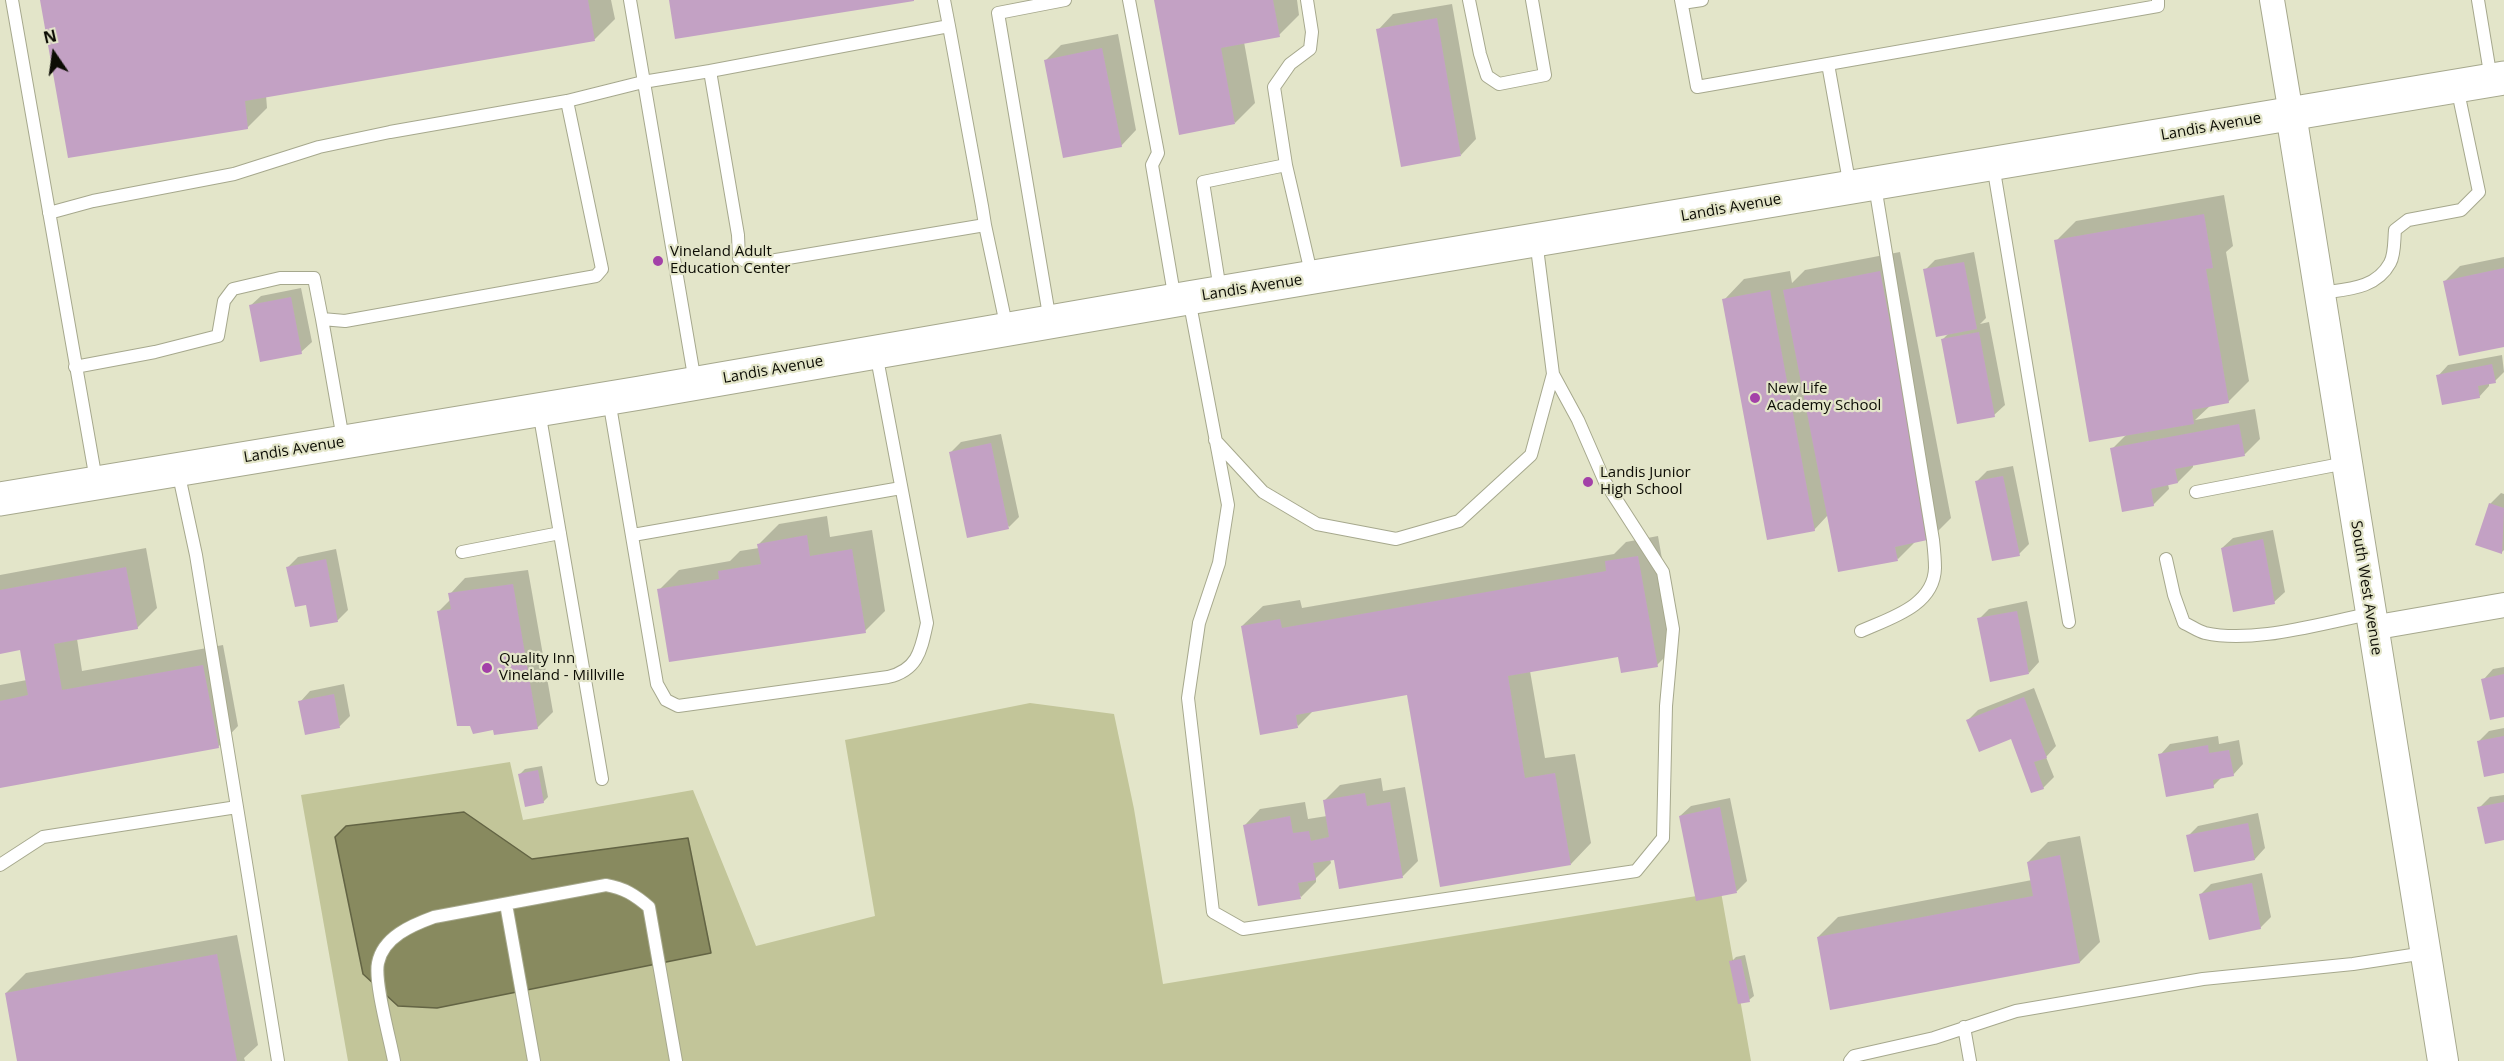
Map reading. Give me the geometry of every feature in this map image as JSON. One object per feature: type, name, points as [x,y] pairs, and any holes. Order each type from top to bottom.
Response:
[{"type":"main road","name":"Landis Avenue","points":[[0,499],[695,384],[1182,299],[2498,79]]},
{"type":"street","points":[[2272,0],[2291,114]]},
{"type":"street","name":"South West Avenue","points":[[2291,114],[2443,1061]]},
{"type":"street","points":[[2371,621],[2504,605]]},
{"type":"lane","points":[[12,0],[97,483]]},
{"type":"lane","points":[[630,0],[695,384]]},
{"type":"lane","points":[[944,0],[985,225],[1007,330]]},
{"type":"lane","points":[[1050,322],[998,13],[1065,0]]},
{"type":"lane","points":[[1129,0],[1158,153],[1152,165],[1215,439],[1228,506],[1219,563],[1199,623],[1188,698],[1213,912],[1243,929],[1636,872],[1663,838],[1666,706],[1673,629],[1663,572],[1605,482],[1578,420],[1553,374],[1536,240]]},
{"type":"lane","points":[[1307,0],[1312,32],[1310,49],[1290,63],[1274,87],[1286,165],[1312,278]]},
{"type":"lane","points":[[1469,0],[1480,54],[1488,76],[1499,84],[1545,75],[1532,0]]},
{"type":"lane","points":[[1702,0],[1682,2],[1696,87],[2158,6],[2157,0]]},
{"type":"lane","points":[[2478,0],[2498,79]]},
{"type":"lane","points":[[49,213],[93,201],[234,174],[318,147],[390,132],[567,101],[644,82],[948,26]]},
{"type":"lane","points":[[1828,64],[1862,186],[1933,540],[1935,570],[1928,592],[1906,611],[1861,631]]},
{"type":"lane","points":[[710,71],[738,235],[739,258],[752,264],[985,225]]},
{"type":"lane","points":[[2319,293],[2365,286],[2378,278],[2391,261],[2395,230],[2408,220],[2461,210],[2479,192],[2457,86]]},
{"type":"lane","points":[[322,320],[345,321],[596,276],[602,269],[567,101]]},
{"type":"lane","points":[[1993,164],[2069,622]]},
{"type":"lane","points":[[1221,293],[1203,182],[1286,165]]},
{"type":"lane","points":[[75,367],[155,352],[218,336],[224,301],[232,289],[280,278],[315,278],[344,442]]},
{"type":"lane","points":[[609,398],[657,684],[666,700],[678,706],[888,677],[904,673],[912,663],[922,645],[927,623],[876,352]]},
{"type":"lane","points":[[1215,439],[1263,492],[1317,524],[1396,539],[1459,521],[1531,455],[1553,374]]},
{"type":"lane","points":[[539,410],[602,779]]},
{"type":"lane","points":[[2196,492],[2346,463]]},
{"type":"lane","points":[[178,469],[196,555],[278,1061]]},
{"type":"lane","points":[[633,535],[901,488]]},
{"type":"lane","points":[[462,552],[560,533]]},
{"type":"lane","points":[[2166,558],[2174,595],[2184,623],[2203,632],[2231,636],[2371,621]]},
{"type":"lane","points":[[0,865],[43,837],[237,807]]},
{"type":"lane","points":[[394,1061],[381,996],[378,963],[385,948],[399,933],[414,924],[434,917],[606,885],[627,891],[649,907],[676,1061]]},
{"type":"lane","points":[[506,904],[534,1061]]},
{"type":"lane","points":[[1850,1061],[1854,1056],[1934,1038],[2016,1011],[2203,979],[2354,964],[2425,953]]},
{"type":"lane","points":[[1964,1027],[1970,1061]]},
{"type":"shaded area","points":[[1030,703],[1114,714],[1134,809],[1163,984],[1721,892],[1751,1061],[348,1061],[301,795],[510,762],[523,820],[693,790],[756,946],[875,916],[845,740]]},
{"type":"shaded area","points":[[464,812],[532,859],[688,838],[711,953],[437,1008],[398,1006],[363,974],[335,837],[346,826]]},
{"type":"building","points":[[40,0],[588,0],[595,41],[245,101],[248,129],[68,158]]},
{"type":"building","points":[[669,0],[914,0],[914,1],[675,39]]},
{"type":"building","points":[[1154,0],[1273,0],[1280,37],[1221,48],[1235,124],[1179,135]]},
{"type":"building","points":[[1437,18],[1461,156],[1401,167],[1376,29]]},
{"type":"building","points":[[1102,48],[1122,147],[1063,158],[1044,60]]},
{"type":"building","points":[[2204,214],[2213,268],[2206,269],[2229,403],[2192,410],[2194,424],[2089,442],[2054,240]]},
{"type":"building","points":[[1964,262],[1977,329],[1936,337],[1923,269]]},
{"type":"building","points":[[2504,268],[2504,347],[2459,356],[2443,281]]},
{"type":"building","points":[[1880,271],[1932,539],[1895,547],[1898,561],[1838,572],[1783,290]]},
{"type":"building","points":[[1770,290],[1815,531],[1767,540],[1722,299]]},
{"type":"building","points":[[291,297],[302,354],[260,362],[249,305]]},
{"type":"building","points":[[1979,332],[1995,417],[1957,424],[1941,339]]},
{"type":"building","points":[[2492,364],[2496,383],[2478,386],[2480,398],[2442,405],[2436,375]]},
{"type":"building","points":[[2239,424],[2245,456],[2175,469],[2178,483],[2151,489],[2154,506],[2122,512],[2110,448]]},
{"type":"building","points":[[991,443],[1009,529],[967,538],[949,452]]},
{"type":"building","points":[[2003,476],[2020,556],[1992,561],[1975,481]]},
{"type":"building","points":[[2489,503],[2504,508],[2502,554],[2475,545]]},
{"type":"building","points":[[807,535],[810,556],[852,549],[866,633],[669,662],[657,589],[719,579],[718,571],[761,564],[757,544]]},
{"type":"building","points":[[2263,539],[2275,604],[2233,612],[2221,548]]},
{"type":"building","points":[[1638,556],[1658,667],[1621,673],[1618,657],[1508,676],[1525,778],[1555,773],[1571,865],[1440,887],[1407,695],[1296,715],[1298,728],[1260,735],[1241,626],[1280,619],[1282,628],[1606,571],[1605,561]]},
{"type":"building","points":[[326,559],[338,622],[310,627],[306,605],[295,607],[286,567]]},
{"type":"building","points":[[126,567],[138,629],[54,644],[62,690],[203,665],[219,748],[0,788],[0,701],[28,695],[20,650],[0,654],[0,590]]},
{"type":"building","name":"Quality Inn Vineland - Millville","points":[[513,584],[538,729],[494,735],[493,730],[473,734],[470,726],[457,726],[437,611],[451,609],[448,593]]},
{"type":"building","points":[[2017,611],[2029,674],[1990,682],[1977,618]]},
{"type":"building","points":[[2504,674],[2504,717],[2490,720],[2481,679]]},
{"type":"building","points":[[334,694],[340,728],[305,735],[298,701]]},
{"type":"building","points":[[2024,697],[2047,758],[2034,762],[2044,789],[2031,793],[2011,739],[1979,752],[1966,720]]},
{"type":"building","points":[[2504,736],[2504,773],[2484,777],[2477,741]]},
{"type":"building","points":[[2208,745],[2209,753],[2229,750],[2234,776],[2213,780],[2214,788],[2166,797],[2158,754]]},
{"type":"building","points":[[538,770],[544,803],[525,807],[518,774]]},
{"type":"building","points":[[1365,793],[1367,806],[1390,802],[1403,878],[1339,889],[1334,860],[1313,863],[1316,880],[1298,883],[1301,899],[1258,906],[1243,825],[1290,816],[1293,833],[1309,831],[1311,841],[1329,837],[1323,800]]},
{"type":"building","points":[[2504,802],[2504,840],[2485,844],[2477,807]]},
{"type":"building","points":[[1720,807],[1737,893],[1696,901],[1679,816]]},
{"type":"building","points":[[2248,823],[2255,860],[2194,872],[2186,835]]},
{"type":"building","points":[[2060,855],[2080,963],[1830,1010],[1817,937],[2033,896],[2027,862]]},
{"type":"building","points":[[2252,883],[2261,929],[2209,940],[2199,894]]},
{"type":"building","points":[[217,954],[237,1061],[17,1061],[5,993]]},
{"type":"building","points":[[1741,959],[1750,1002],[1738,1004],[1729,961]]},
{"type":"place","name":"Vineland Adult Education Center","points":[[658,261]]},
{"type":"place","name":"New Life Academy School","points":[[1755,398]]},
{"type":"place","name":"Landis Junior High School","points":[[1588,482]]},
{"type":"place","name":"Quality Inn Vineland - Millville","points":[[487,668]]}]
